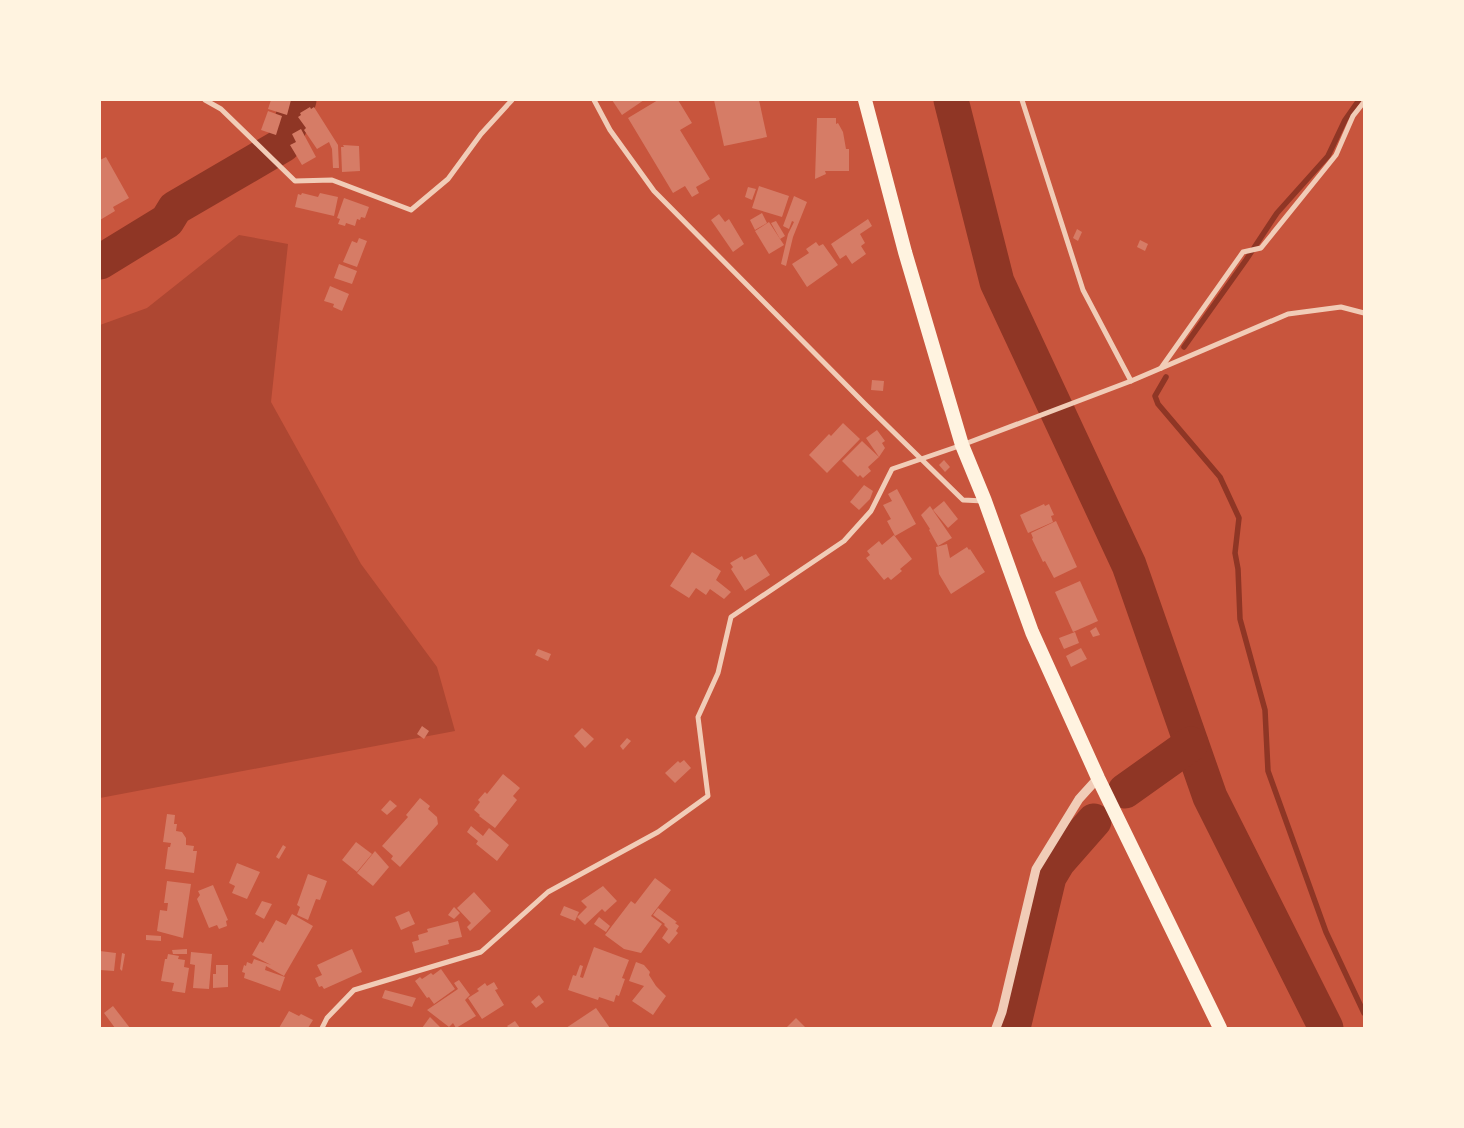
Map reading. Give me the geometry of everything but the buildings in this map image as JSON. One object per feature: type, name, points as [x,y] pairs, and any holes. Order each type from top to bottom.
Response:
[{"type":"highway","points":[[865,100],[905,252],[962,445],[985,501],[1032,632],[1098,778],[1220,1028]]},
{"type":"street","points":[[204,100],[221,110],[295,182],[332,180],[411,210],[448,179],[481,134],[512,100]]},
{"type":"street","points":[[594,100],[610,130],[654,191],[963,500],[985,501]]},
{"type":"street","points":[[1022,100],[1083,290],[1131,381]]},
{"type":"street","points":[[1160,368],[1243,252],[1262,248],[1336,155],[1353,116],[1364,102]]},
{"type":"street","points":[[322,1028],[327,1018],[354,990],[481,952],[548,892],[658,832],[708,796],[698,717],[718,673],[731,616],[844,541],[872,511],[892,468],[921,460],[1131,381],[1288,314],[1341,307],[1364,314]]},
{"type":"street","points":[[996,1028],[1002,1012],[1036,869],[1079,799],[1098,778]]},
{"type":"shaded area","points":[[239,235],[288,244],[271,402],[361,564],[437,667],[455,731],[100,798],[100,325],[147,308]]},
{"type":"waterway","points":[[100,262],[167,221],[175,208],[283,145],[299,100]]},
{"type":"waterway","points":[[951,100],[997,282],[1129,565],[1210,797],[1326,1028]]},
{"type":"waterway","points":[[1184,347],[1277,213],[1328,156],[1345,120],[1359,100]]},
{"type":"waterway","points":[[1166,377],[1155,396],[1158,404],[1220,477],[1239,518],[1235,553],[1238,569],[1240,619],[1265,710],[1268,771],[1326,932],[1364,1013]]},
{"type":"waterway","points":[[1125,791],[1191,744]]},
{"type":"waterway","points":[[1013,1028],[1049,877],[1058,862],[1094,821]]}]
